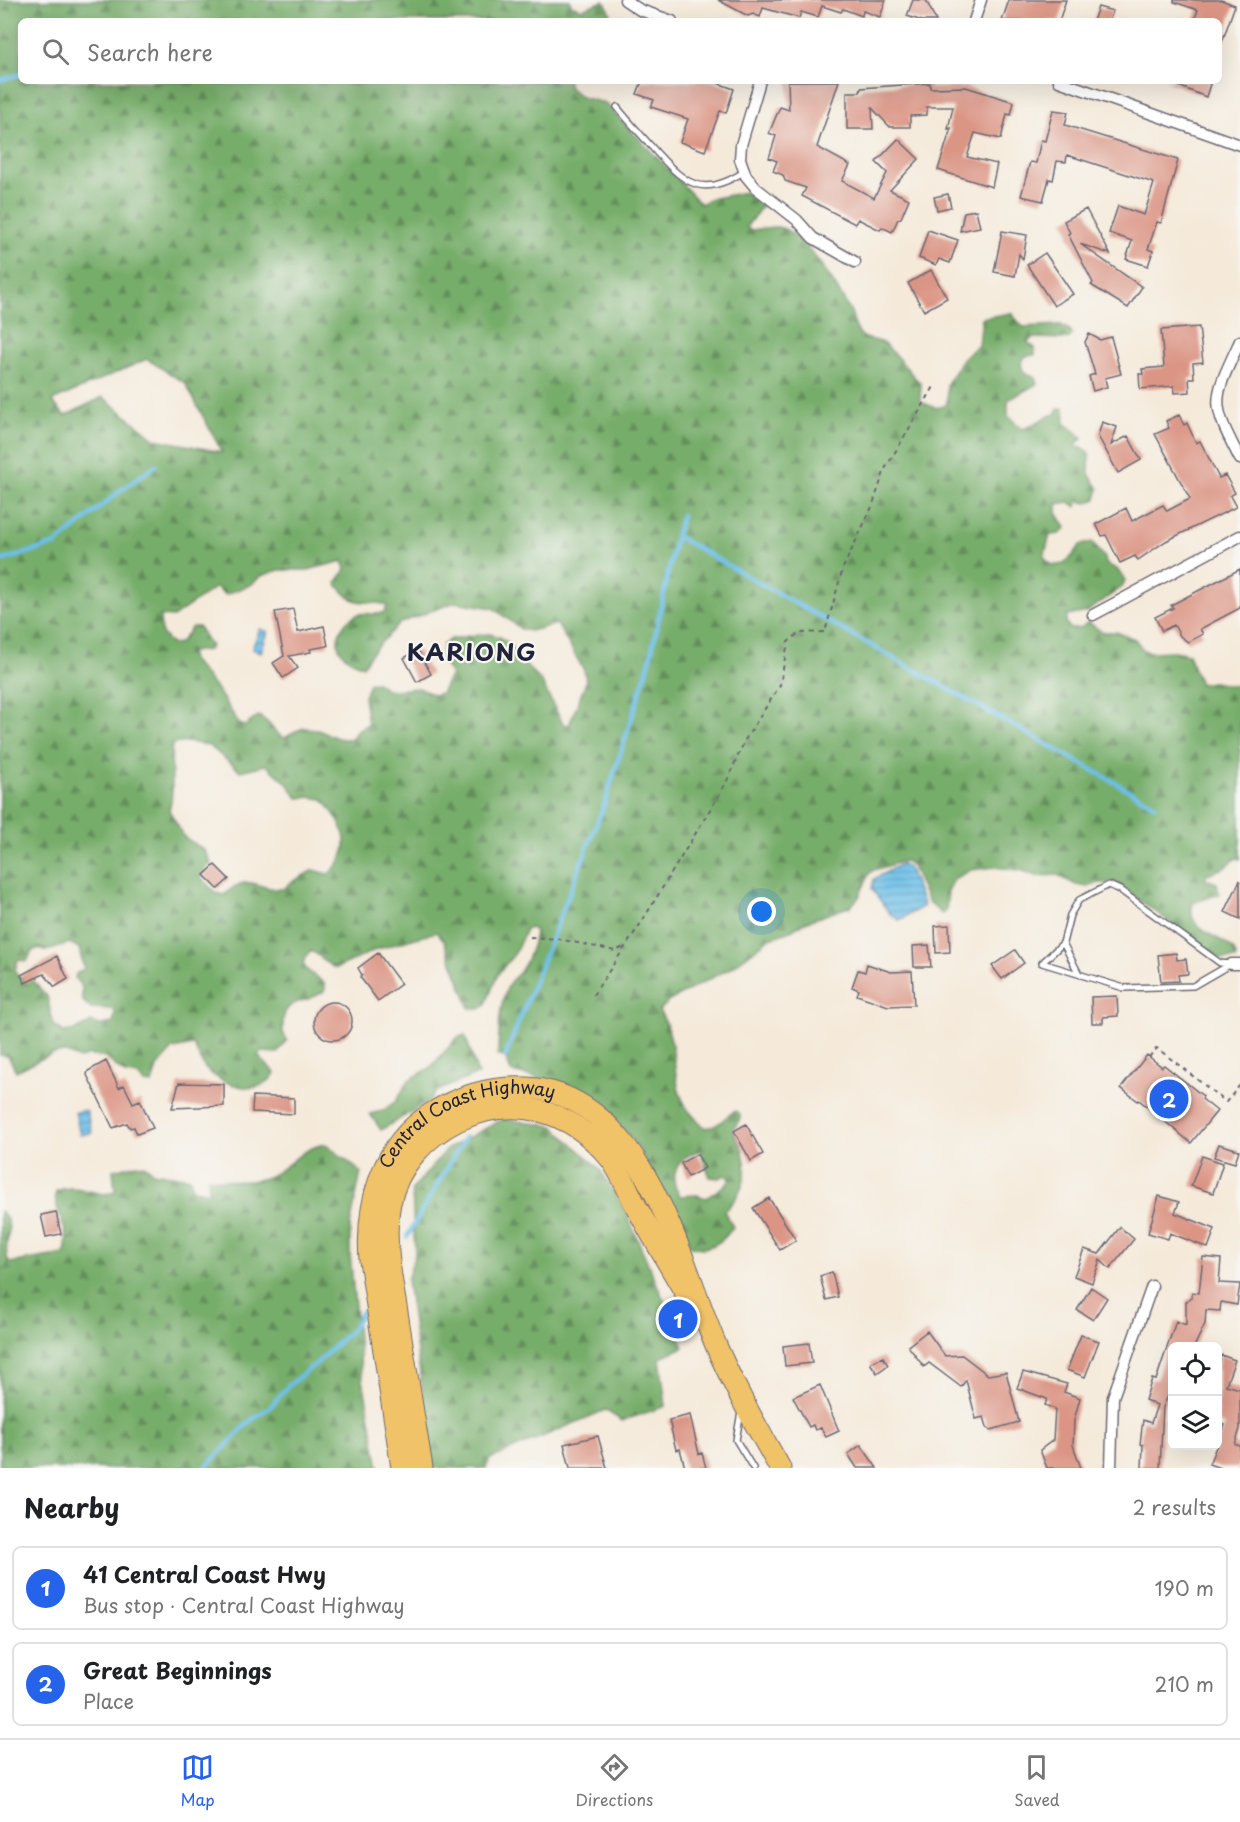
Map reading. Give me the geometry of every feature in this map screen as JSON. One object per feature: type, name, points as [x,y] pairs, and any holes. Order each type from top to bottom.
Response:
[{"type":"highway","name":"Central Coast Highway","points":[[402,1468],[374,1291],[368,1228],[371,1206],[385,1166],[409,1133],[429,1115],[463,1097],[496,1089],[532,1089],[571,1100],[605,1123],[628,1149],[652,1190],[678,1243],[716,1344],[743,1401],[780,1468]]},
{"type":"highway","name":"Central Coast Highway","points":[[422,1468],[389,1260],[390,1203],[399,1178],[415,1153],[438,1130],[471,1114],[507,1106],[538,1110],[567,1120],[589,1137],[611,1160],[663,1256],[716,1344]]},
{"type":"street","points":[[625,0],[640,10],[663,18]]},
{"type":"street","points":[[975,18],[981,0]]},
{"type":"street","points":[[759,84],[742,136],[740,159],[751,183],[784,208],[813,238],[855,262]]},
{"type":"street","points":[[1067,84],[1240,145]]},
{"type":"street","points":[[1240,342],[1224,376],[1216,405],[1219,420],[1240,459]]},
{"type":"street","points":[[1093,615],[1240,536]]},
{"type":"street","points":[[1111,1468],[1113,1396],[1152,1287]]},
{"type":"lane","points":[[617,107],[674,172],[693,184],[703,187],[722,185],[745,171]]},
{"type":"lane","points":[[1109,885],[1120,890],[1220,963],[1236,964],[1193,986],[1124,988],[1042,963],[1063,943],[1070,915],[1079,900],[1109,885]]},
{"type":"lane","points":[[1063,943],[1079,974]]},
{"type":"lane","points":[[743,1401],[736,1440],[753,1468]]},
{"type":"path","points":[[593,995],[725,785],[745,740],[780,684],[788,642],[799,633],[825,632],[843,568],[872,507],[885,469],[935,385]]},
{"type":"path","points":[[531,937],[559,939],[615,951],[626,945]]},
{"type":"path","points":[[1149,1057],[1157,1048],[1226,1102],[1240,1085]]},
{"type":"green space","points":[[0,0],[570,0],[571,5],[582,9],[604,1],[611,13],[607,18],[18,18],[18,84],[568,84],[581,97],[605,103],[701,204],[710,199],[745,192],[762,206],[747,226],[749,230],[777,227],[787,230],[797,238],[819,262],[838,290],[851,312],[857,331],[864,338],[881,342],[894,353],[921,384],[920,401],[927,405],[937,407],[947,404],[947,384],[964,357],[979,345],[982,318],[1011,313],[1023,327],[1061,325],[1071,331],[1072,335],[1068,339],[1034,338],[1027,342],[1035,348],[1035,355],[1025,356],[1021,365],[1024,373],[1035,377],[1037,384],[1008,400],[1008,416],[1022,429],[1064,408],[1065,423],[1083,438],[1074,446],[1085,449],[1089,453],[1089,474],[1099,489],[1096,499],[1087,503],[1078,501],[1077,507],[1069,502],[1057,504],[1057,513],[1066,528],[1060,534],[1050,535],[1044,557],[1053,565],[1058,565],[1068,560],[1080,545],[1092,542],[1105,558],[1106,564],[1117,569],[1125,580],[1122,587],[1087,612],[1067,616],[1066,623],[1071,629],[1081,628],[1088,622],[1102,632],[1116,632],[1135,639],[1143,650],[1149,652],[1176,651],[1188,654],[1200,684],[1213,682],[1240,687],[1240,859],[1236,858],[1224,868],[1207,874],[1205,879],[1217,883],[1219,894],[1193,903],[1192,914],[1202,930],[1234,951],[1236,959],[1221,959],[1116,883],[1099,883],[1088,887],[1076,885],[1058,875],[1037,876],[1020,870],[994,867],[971,870],[955,878],[948,891],[946,911],[942,914],[928,902],[911,864],[904,861],[874,870],[869,874],[859,897],[851,906],[805,922],[791,931],[770,938],[732,967],[669,1001],[659,1011],[670,1036],[679,1088],[691,1113],[705,1128],[716,1125],[736,1111],[740,1114],[740,1119],[733,1130],[743,1152],[745,1177],[740,1192],[724,1211],[733,1227],[720,1241],[704,1248],[691,1246],[636,1144],[604,1105],[592,1094],[557,1082],[511,1072],[506,1058],[498,1055],[502,1003],[509,984],[520,972],[530,953],[535,932],[532,928],[526,929],[515,953],[498,974],[485,1006],[479,1009],[470,1008],[444,941],[436,932],[375,950],[337,968],[310,951],[303,964],[310,973],[325,984],[325,990],[319,995],[288,1008],[283,1022],[287,1040],[278,1053],[261,1052],[258,1056],[275,1073],[269,1081],[261,1085],[242,1087],[214,1076],[205,1068],[193,1045],[173,1049],[157,1067],[152,1084],[144,1083],[139,1076],[125,1074],[106,1058],[88,1055],[80,1059],[64,1052],[52,1054],[16,1071],[8,1056],[0,1055]],"holes":[[[147,359],[185,383],[222,452],[155,439],[103,397],[65,416],[52,401]],[[343,561],[346,569],[336,583],[342,591],[358,601],[387,605],[385,612],[353,617],[341,629],[338,645],[342,653],[350,660],[363,666],[373,651],[400,623],[455,602],[493,608],[521,629],[530,631],[557,624],[584,670],[586,682],[569,725],[563,724],[541,681],[519,659],[510,644],[490,634],[451,639],[443,645],[441,660],[451,674],[441,693],[434,695],[419,688],[386,689],[377,682],[369,683],[364,697],[368,724],[357,730],[352,738],[334,737],[312,728],[300,729],[284,738],[266,720],[258,716],[245,726],[239,724],[218,691],[192,660],[190,652],[208,650],[211,646],[199,627],[192,627],[180,643],[171,644],[161,632],[160,616],[173,617],[216,587],[225,595],[252,584],[261,576],[279,570],[308,570]],[[188,742],[208,745],[240,771],[266,765],[286,782],[298,798],[323,799],[336,818],[344,836],[343,855],[338,864],[329,874],[313,870],[284,889],[247,883],[240,884],[224,895],[216,893],[200,877],[211,863],[204,850],[184,837],[169,810],[172,794],[172,744]],[[70,943],[79,948],[84,969],[76,974],[75,978],[82,987],[82,1000],[90,1008],[113,1009],[115,1013],[113,1023],[100,1025],[91,1022],[76,1030],[64,1032],[53,1024],[47,996],[32,980],[18,977],[15,970],[18,960],[27,961],[32,951],[39,948],[51,950]],[[698,1151],[701,1153],[710,1177],[719,1178],[725,1175],[730,1178],[728,1183],[706,1198],[697,1195],[680,1196],[676,1189],[674,1175],[684,1158]]]},
{"type":"green space","points":[[465,1035],[478,1074],[437,1091],[428,1102],[381,1130],[370,1114],[382,1111],[396,1101],[409,1080],[430,1068],[457,1038]]},
{"type":"green space","points":[[503,1119],[553,1126],[600,1169],[626,1212],[684,1347],[660,1358],[666,1406],[622,1421],[605,1410],[490,1459],[486,1468],[433,1468],[407,1280],[415,1254],[412,1190],[447,1149]]},
{"type":"green space","points":[[326,1144],[361,1172],[350,1226],[350,1254],[361,1369],[379,1468],[0,1468],[0,1211],[8,1223],[6,1250],[9,1263],[64,1254],[65,1229],[57,1206],[56,1191],[72,1188],[107,1194],[115,1192],[113,1170],[137,1164],[146,1166],[153,1172],[190,1178],[193,1190],[209,1192],[208,1178],[244,1181],[265,1178],[281,1170],[308,1150]]},
{"type":"water","points":[[260,629],[268,632],[261,652],[252,649]]},
{"type":"water","points":[[901,864],[908,867],[924,906],[899,920],[890,914],[872,889],[874,879]]},
{"type":"water","points":[[86,1110],[92,1133],[80,1135],[75,1112]]},
{"type":"building","points":[[718,0],[886,0],[880,17],[863,11],[862,16],[843,9],[841,12],[822,6],[818,17],[801,12],[799,18],[763,8],[760,17],[753,14],[748,16]]},
{"type":"building","points":[[913,0],[926,0],[935,18],[913,18],[907,16]]},
{"type":"building","points":[[1009,0],[1066,0],[1060,18],[1003,18]]},
{"type":"building","points":[[1174,0],[1221,0],[1235,5],[1222,42],[1222,18],[1195,18],[1198,10],[1174,2]]},
{"type":"building","points":[[1098,7],[1113,11],[1110,18],[1094,18]]},
{"type":"building","points":[[641,84],[720,84],[734,89],[726,113],[720,111],[705,151],[680,142],[688,119],[651,107],[654,100],[637,94]]},
{"type":"building","points":[[788,84],[838,84],[817,147],[850,165],[842,181],[874,198],[887,173],[876,162],[898,139],[919,159],[890,190],[909,199],[892,232],[882,227],[880,230],[858,219],[855,224],[802,196],[806,188],[785,181],[783,175],[773,171],[777,161],[769,158],[776,136],[769,133],[780,107],[789,110]]},
{"type":"building","points":[[916,84],[930,84],[930,88],[966,87],[1014,102],[1011,115],[1007,114],[1001,139],[975,133],[967,157],[997,164],[992,187],[938,170],[951,128],[948,129],[953,107],[927,107],[927,115],[910,116],[910,127],[890,127],[872,108],[873,129],[847,129],[847,92],[860,92],[861,88]]},
{"type":"building","points":[[1174,84],[1210,84],[1206,97]]},
{"type":"building","points":[[1053,110],[1068,112],[1065,125],[1178,160],[1161,223],[1157,222],[1148,249],[1153,251],[1148,266],[1126,259],[1132,241],[1109,233],[1118,206],[1144,215],[1154,183],[1067,155],[1066,162],[1057,161],[1053,180],[1049,179],[1043,201],[1021,196],[1030,162],[1036,163],[1041,140],[1045,141]]},
{"type":"building","points":[[948,194],[951,207],[937,210],[934,197]]},
{"type":"building","points":[[1086,209],[1110,254],[1080,244],[1142,287],[1128,308],[1091,285],[1093,283],[1068,234],[1070,233],[1064,221]]},
{"type":"building","points":[[976,210],[980,227],[960,231],[964,212]]},
{"type":"building","points":[[928,230],[958,240],[950,263],[939,259],[936,265],[919,258]]},
{"type":"building","points":[[1002,231],[1027,235],[1023,259],[1019,254],[1015,276],[994,272]]},
{"type":"building","points":[[1045,253],[1073,294],[1054,306],[1027,265]]},
{"type":"building","points":[[931,270],[947,298],[924,311],[908,283]]},
{"type":"building","points":[[1199,327],[1203,362],[1193,363],[1194,378],[1189,378],[1190,392],[1175,393],[1174,386],[1140,389],[1139,374],[1143,374],[1142,369],[1164,367],[1161,330]]},
{"type":"building","points":[[1089,334],[1100,340],[1111,337],[1121,374],[1105,378],[1107,387],[1093,391],[1089,376],[1095,374],[1085,342]]},
{"type":"building","points":[[1179,415],[1184,425],[1187,423],[1196,443],[1200,441],[1219,478],[1225,475],[1235,493],[1230,496],[1236,507],[1166,541],[1138,560],[1135,556],[1120,563],[1106,535],[1102,536],[1096,524],[1126,508],[1132,521],[1163,505],[1167,511],[1190,499],[1155,434],[1169,428],[1166,421]]},
{"type":"building","points":[[1102,422],[1117,427],[1111,445],[1128,436],[1141,460],[1118,473],[1098,436]]},
{"type":"building","points":[[1240,569],[1240,608],[1200,629],[1203,634],[1188,642],[1180,636],[1174,625],[1162,631],[1155,617],[1173,608],[1171,605]]},
{"type":"building","points":[[293,609],[298,632],[324,626],[328,646],[289,656],[298,668],[283,678],[273,663],[284,656],[275,612]]},
{"type":"building","points":[[418,650],[431,674],[417,682],[404,658]]},
{"type":"building","points":[[215,865],[229,879],[218,889],[204,875]]},
{"type":"building","points":[[1240,880],[1240,919],[1225,912]]},
{"type":"building","points":[[949,925],[950,952],[936,953],[935,926]]},
{"type":"building","points":[[929,945],[931,967],[914,967],[913,946]]},
{"type":"building","points":[[1015,950],[1024,963],[1002,979],[992,966]]},
{"type":"building","points":[[378,953],[401,984],[378,1001],[360,977],[362,975],[358,968]]},
{"type":"building","points":[[1176,953],[1177,960],[1186,959],[1188,974],[1178,975],[1179,981],[1161,982],[1158,955]]},
{"type":"building","points":[[57,956],[68,979],[55,987],[44,974],[25,983],[21,975]]},
{"type":"building","points":[[867,964],[891,972],[912,971],[914,1005],[888,1006],[857,995],[859,990],[852,987],[858,970],[865,972]]},
{"type":"building","points":[[1117,996],[1118,1016],[1103,1017],[1103,1023],[1092,1023],[1091,997]]},
{"type":"building","points":[[333,1002],[347,1007],[352,1021],[347,1035],[333,1040],[319,1035],[314,1021],[319,1007]]},
{"type":"building","points":[[1147,1055],[1162,1067],[1164,1065],[1203,1096],[1202,1099],[1217,1111],[1191,1143],[1121,1088]]},
{"type":"building","points":[[106,1061],[119,1088],[124,1085],[133,1103],[140,1100],[153,1128],[137,1134],[134,1127],[130,1128],[127,1123],[113,1128],[87,1075],[88,1071]]},
{"type":"building","points":[[179,1083],[224,1084],[224,1106],[172,1108]]},
{"type":"building","points":[[253,1096],[294,1098],[294,1114],[252,1112]]},
{"type":"building","points":[[746,1124],[763,1154],[751,1161],[734,1131]]},
{"type":"building","points":[[1219,1144],[1239,1150],[1235,1163],[1214,1157]]},
{"type":"building","points":[[697,1154],[705,1168],[688,1177],[681,1163]]},
{"type":"building","points":[[1202,1156],[1223,1163],[1213,1193],[1191,1186]]},
{"type":"building","points":[[1159,1196],[1179,1202],[1175,1213],[1215,1229],[1208,1248],[1170,1233],[1168,1239],[1148,1233]]},
{"type":"building","points":[[769,1198],[796,1240],[780,1250],[753,1208]]},
{"type":"building","points":[[56,1212],[61,1234],[46,1237],[41,1215]]},
{"type":"building","points":[[1120,1227],[1134,1239],[1110,1269],[1100,1260],[1092,1283],[1074,1276],[1084,1249],[1099,1254]]},
{"type":"building","points":[[1203,1257],[1221,1259],[1219,1283],[1240,1284],[1237,1305],[1221,1302],[1220,1311],[1206,1310],[1205,1324],[1196,1342],[1169,1342],[1176,1321],[1186,1325],[1186,1302],[1192,1297],[1192,1292],[1199,1293]]},
{"type":"building","points":[[832,1272],[838,1297],[826,1300],[820,1276]]},
{"type":"building","points":[[1091,1287],[1107,1298],[1093,1320],[1077,1310]]},
{"type":"building","points":[[927,1331],[945,1356],[962,1355],[988,1375],[1006,1372],[1019,1422],[991,1430],[987,1427],[984,1417],[976,1419],[966,1380],[961,1387],[929,1363],[924,1367],[908,1346]]},
{"type":"building","points":[[1081,1335],[1099,1341],[1085,1377],[1067,1370]]},
{"type":"building","points":[[809,1343],[812,1363],[785,1366],[783,1346]]},
{"type":"building","points":[[1168,1345],[1168,1396],[1163,1407],[1160,1468],[1142,1468],[1143,1445],[1140,1444],[1143,1420],[1151,1423],[1157,1405],[1145,1400],[1152,1379],[1156,1380]]},
{"type":"building","points":[[1222,1355],[1235,1360],[1226,1385],[1240,1389],[1240,1429],[1235,1444],[1240,1446],[1238,1468],[1220,1468],[1209,1464],[1215,1450],[1222,1450],[1222,1432],[1225,1425],[1222,1424]]},
{"type":"building","points":[[883,1357],[888,1365],[877,1373],[870,1363]]},
{"type":"building","points":[[1023,1372],[1067,1384],[1064,1392],[1080,1398],[1074,1420],[1073,1445],[1081,1468],[1047,1468],[1040,1450],[1053,1440],[1055,1409],[1045,1405],[1047,1399],[1017,1388]]},
{"type":"building","points":[[820,1385],[839,1431],[826,1437],[821,1428],[815,1430],[813,1425],[809,1427],[793,1397]]},
{"type":"building","points":[[690,1415],[699,1454],[702,1453],[706,1468],[685,1468],[680,1449],[676,1450],[669,1420]]},
{"type":"building","points":[[598,1436],[607,1468],[570,1468],[564,1444]]},
{"type":"building","points":[[861,1445],[877,1468],[857,1468],[848,1454]]},
{"type":"waterway","points":[[0,80],[18,75]]},
{"type":"waterway","points":[[0,561],[56,544],[121,490],[156,465]]},
{"type":"waterway","points":[[676,536],[682,515]]},
{"type":"waterway","points":[[505,1057],[604,805],[649,664],[676,536],[1155,805]]},
{"type":"waterway","points":[[407,1237],[465,1137]]},
{"type":"waterway","points":[[205,1468],[250,1421],[271,1406],[288,1386],[319,1361],[353,1328],[362,1312]]},
{"type":"place","name":"Great Beginnings","points":[[1169,1099]]},
{"type":"place","name":"41 Central Coast Hwy","points":[[678,1319]]},
{"type":"district","name":"KARIONG","points":[[472,653]]}]
